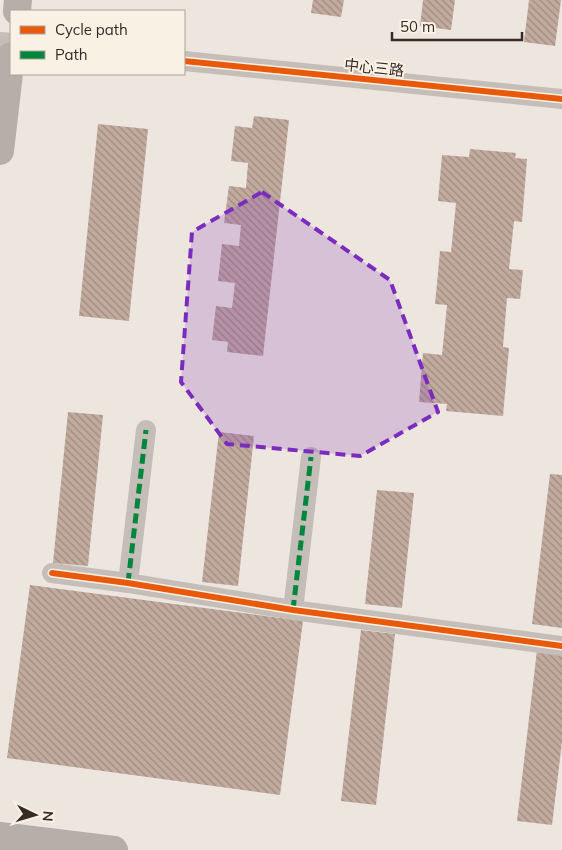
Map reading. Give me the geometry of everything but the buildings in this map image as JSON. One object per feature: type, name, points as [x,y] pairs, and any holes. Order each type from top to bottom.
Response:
[{"type":"main road","points":[[0,151],[10,65]]},
{"type":"main road","points":[[0,836],[114,850]]},
{"type":"street","name":"中心三路","points":[[185,61],[562,100]]},
{"type":"street","points":[[128,583],[146,430]]},
{"type":"street","points":[[293,610],[311,457]]},
{"type":"street","points":[[52,573],[128,583],[293,610],[562,646]]},
{"type":"highlighted area","points":[[262,192],[390,280],[438,412],[360,456],[227,444],[181,382],[192,232]]},
{"type":"marked path","points":[[128,583],[146,430]]},
{"type":"marked path","points":[[293,610],[311,457]]},
{"type":"cycle path","points":[[185,61],[562,99]]},
{"type":"cycle path","points":[[52,573],[128,583],[293,610],[562,646]]}]
